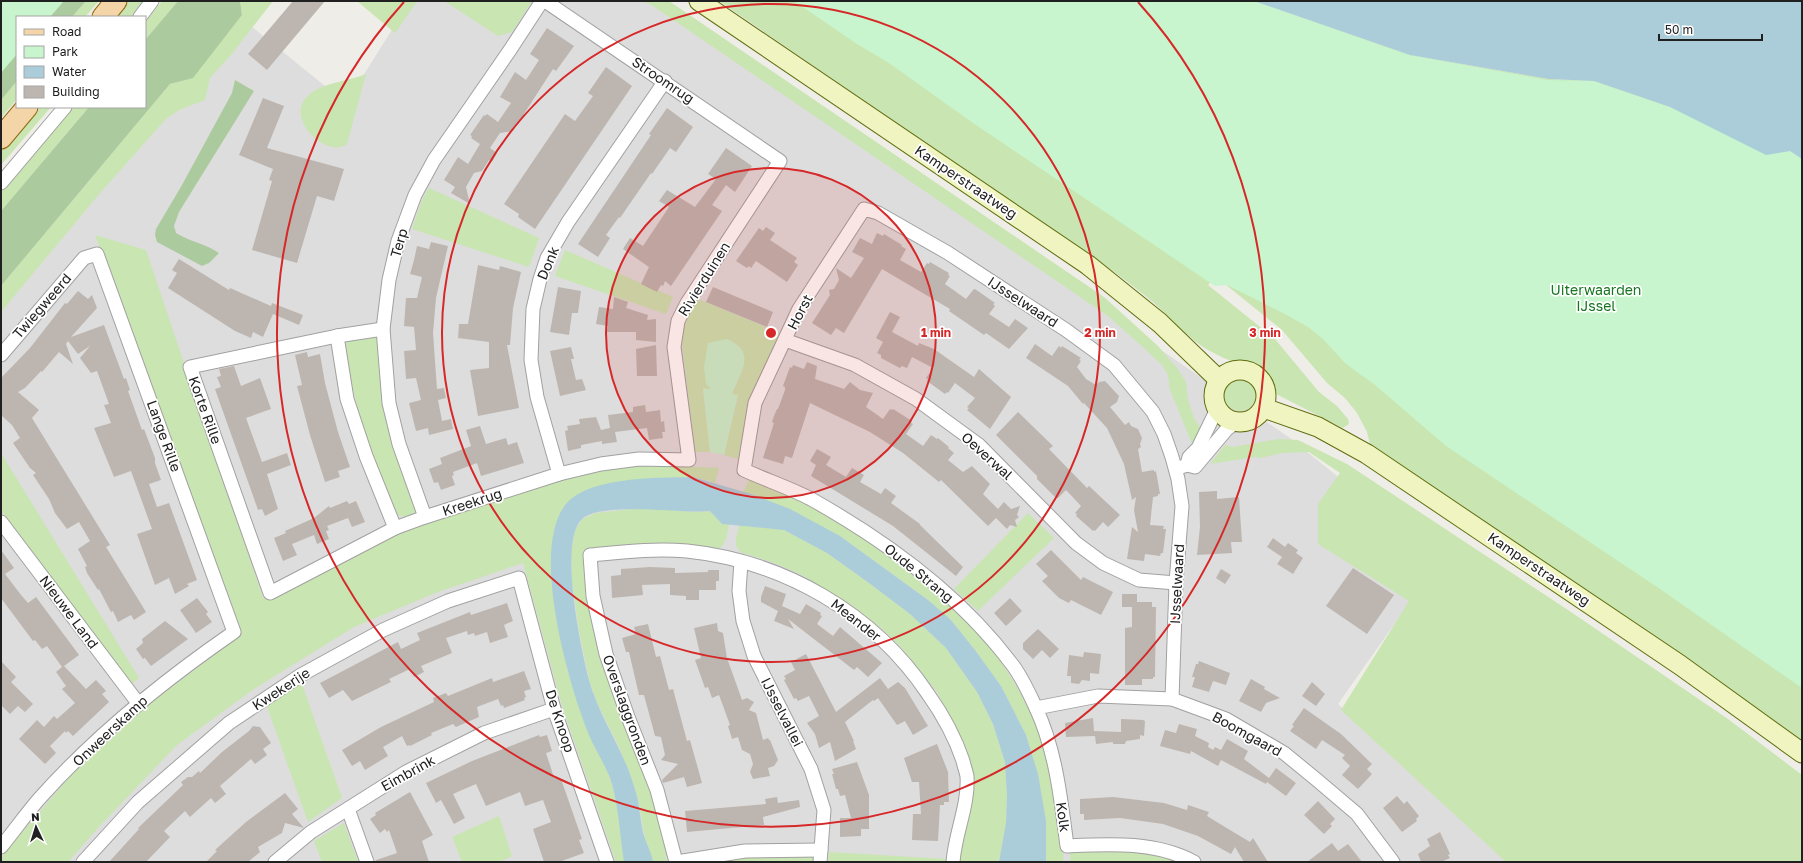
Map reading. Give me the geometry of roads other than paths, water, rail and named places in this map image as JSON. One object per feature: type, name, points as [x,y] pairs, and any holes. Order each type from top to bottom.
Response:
[{"type":"main road","points":[[104,16],[116,1]]},
{"type":"main road","name":"Kamperstraatweg","points":[[699,1],[1088,265],[1160,323],[1219,380]]},
{"type":"main road","points":[[1,138],[26,108]]},
{"type":"main road","points":[[1238,369],[1249,371],[1259,376],[1265,386],[1267,397],[1264,408],[1259,415],[1245,422],[1236,422],[1225,418],[1217,409],[1214,394],[1219,380],[1227,372],[1238,369]]},
{"type":"main road","name":"Kamperstraatweg","points":[[1264,408],[1318,428],[1367,454],[1674,661],[1802,753]]},
{"type":"street","points":[[141,16],[152,1]]},
{"type":"street","name":"Terp","points":[[425,517],[399,444],[391,410],[383,329],[389,280],[398,241],[415,195],[434,160],[542,1]]},
{"type":"street","name":"Stroomrug","points":[[545,1],[780,161]]},
{"type":"street","name":"Donk","points":[[558,474],[537,397],[531,360],[533,309],[540,279],[547,258],[568,222],[664,81]]},
{"type":"street","points":[[1,183],[64,108]]},
{"type":"street","name":"Rivierduinen","points":[[689,460],[674,347],[678,321],[687,302],[780,161]]},
{"type":"street","name":"Horst","points":[[744,470],[755,403],[786,340],[799,309],[864,209]]},
{"type":"street","name":"IJsselwaard","points":[[864,209],[878,213],[948,253],[1066,330],[1114,365],[1153,412],[1181,467],[1182,506],[1176,583],[1172,699]]},
{"type":"street","name":"Lange Rille","points":[[84,258],[97,254],[234,632]]},
{"type":"street","name":"Twiegweerd","points":[[1,355],[84,258]]},
{"type":"street","name":"Korte Rille","points":[[270,593],[190,367],[337,336],[383,329]]},
{"type":"street","points":[[337,336],[348,399],[366,456],[395,528]]},
{"type":"street","name":"Oeverwal","points":[[786,340],[856,365],[916,399],[979,445],[1076,543],[1103,562],[1139,580],[1176,583]]},
{"type":"street","points":[[1181,467],[1198,448],[1217,409]]},
{"type":"street","points":[[1181,467],[1195,467],[1224,432],[1236,422]]},
{"type":"street","name":"Kreekrug","points":[[270,593],[395,528],[558,474],[601,464],[638,459],[689,460]]},
{"type":"street","name":"Oude Strang","points":[[744,470],[810,499],[898,553],[971,616],[1012,664],[1036,708]]},
{"type":"street","name":"Nieuwe Land","points":[[1,522],[138,703]]},
{"type":"street","name":"Meander","points":[[590,556],[634,551],[686,551],[728,558],[777,573],[819,593],[858,618],[891,648],[916,676],[944,716],[958,747],[967,775],[965,802],[953,862]]},
{"type":"street","name":"Overslaggronden","points":[[590,556],[594,596],[606,654],[628,717],[657,790],[676,862]]},
{"type":"street","name":"IJsselvallei","points":[[741,562],[739,591],[743,621],[754,656],[811,769],[824,810],[820,856]]},
{"type":"street","name":"De Knoop","points":[[519,578],[554,708],[607,862]]},
{"type":"street","name":"Kwekerije","points":[[84,862],[138,802],[229,723],[301,675],[382,630],[404,620],[448,601],[519,578]]},
{"type":"street","name":"Onweerskamp","points":[[1,847],[39,799],[86,750],[138,703],[188,664],[234,632]]},
{"type":"street","name":"Boomgaard","points":[[1036,708],[1098,696],[1172,699],[1226,719],[1284,753],[1357,814],[1393,862]]},
{"type":"street","name":"Eimbrink","points":[[275,862],[311,832],[406,772],[484,733],[554,708]]},
{"type":"street","name":"Kolk","points":[[1036,708],[1050,748],[1061,801],[1067,846],[1120,844],[1158,849],[1194,862]]},
{"type":"street","points":[[348,809],[367,862]]},
{"type":"street","points":[[676,862],[745,851],[820,856]]},
{"type":"water","points":[[1254,1],[1802,1],[1802,159],[1790,151],[1766,155],[1670,107],[1594,81],[1549,79],[1410,55]]},
{"type":"water","points":[[693,477],[751,494],[790,509],[840,536],[928,600],[950,619],[1001,686],[1026,735],[1038,774],[1046,821],[1046,862],[999,862],[1006,823],[1007,795],[1005,762],[993,724],[977,692],[946,648],[910,614],[827,553],[784,530],[722,524],[710,511],[624,509],[592,514],[582,519],[575,531],[572,549],[572,572],[577,622],[589,680],[603,716],[630,774],[638,800],[645,839],[653,862],[624,862],[618,813],[612,784],[589,735],[572,685],[563,652],[556,618],[552,584],[551,552],[556,525],[566,504],[577,495],[591,488],[626,480]]},
{"type":"park label","name":"Uiterwaarden IJssel","points":[[1596,298]]}]
